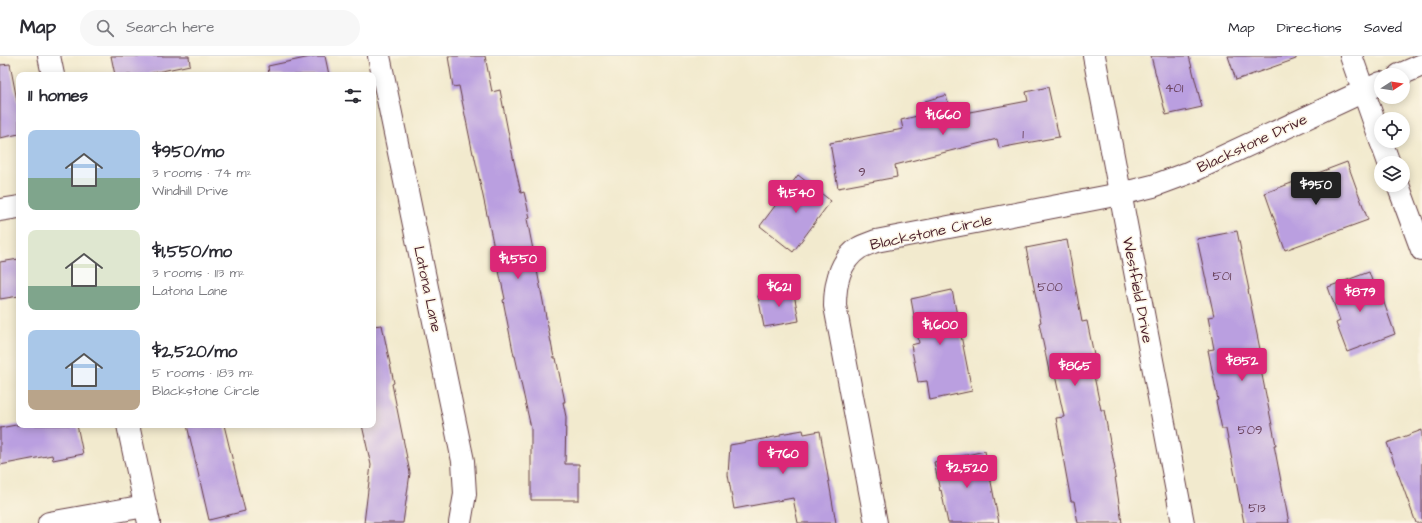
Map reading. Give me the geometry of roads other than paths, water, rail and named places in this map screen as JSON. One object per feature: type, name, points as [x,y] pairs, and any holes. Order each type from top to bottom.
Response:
[{"type":"street","points":[[49,56],[52,72]]},
{"type":"street","name":"Latona Lane","points":[[379,56],[463,461],[464,494],[460,523]]},
{"type":"street","name":"Westfield Drive","points":[[1094,56],[1183,523]]},
{"type":"street","points":[[1351,56],[1372,87],[1376,112]]},
{"type":"street","points":[[1410,70],[1422,65]]},
{"type":"street","name":"Blackstone Drive","points":[[1120,194],[1153,186],[1188,173],[1372,87]]},
{"type":"street","points":[[1401,192],[1422,250]]},
{"type":"street","name":"Blackstone Circle","points":[[876,523],[834,306],[835,286],[841,270],[850,255],[859,248],[876,241],[1120,194]]},
{"type":"street","points":[[0,210],[16,207]]},
{"type":"street","points":[[49,523],[147,514],[129,428]]}]
